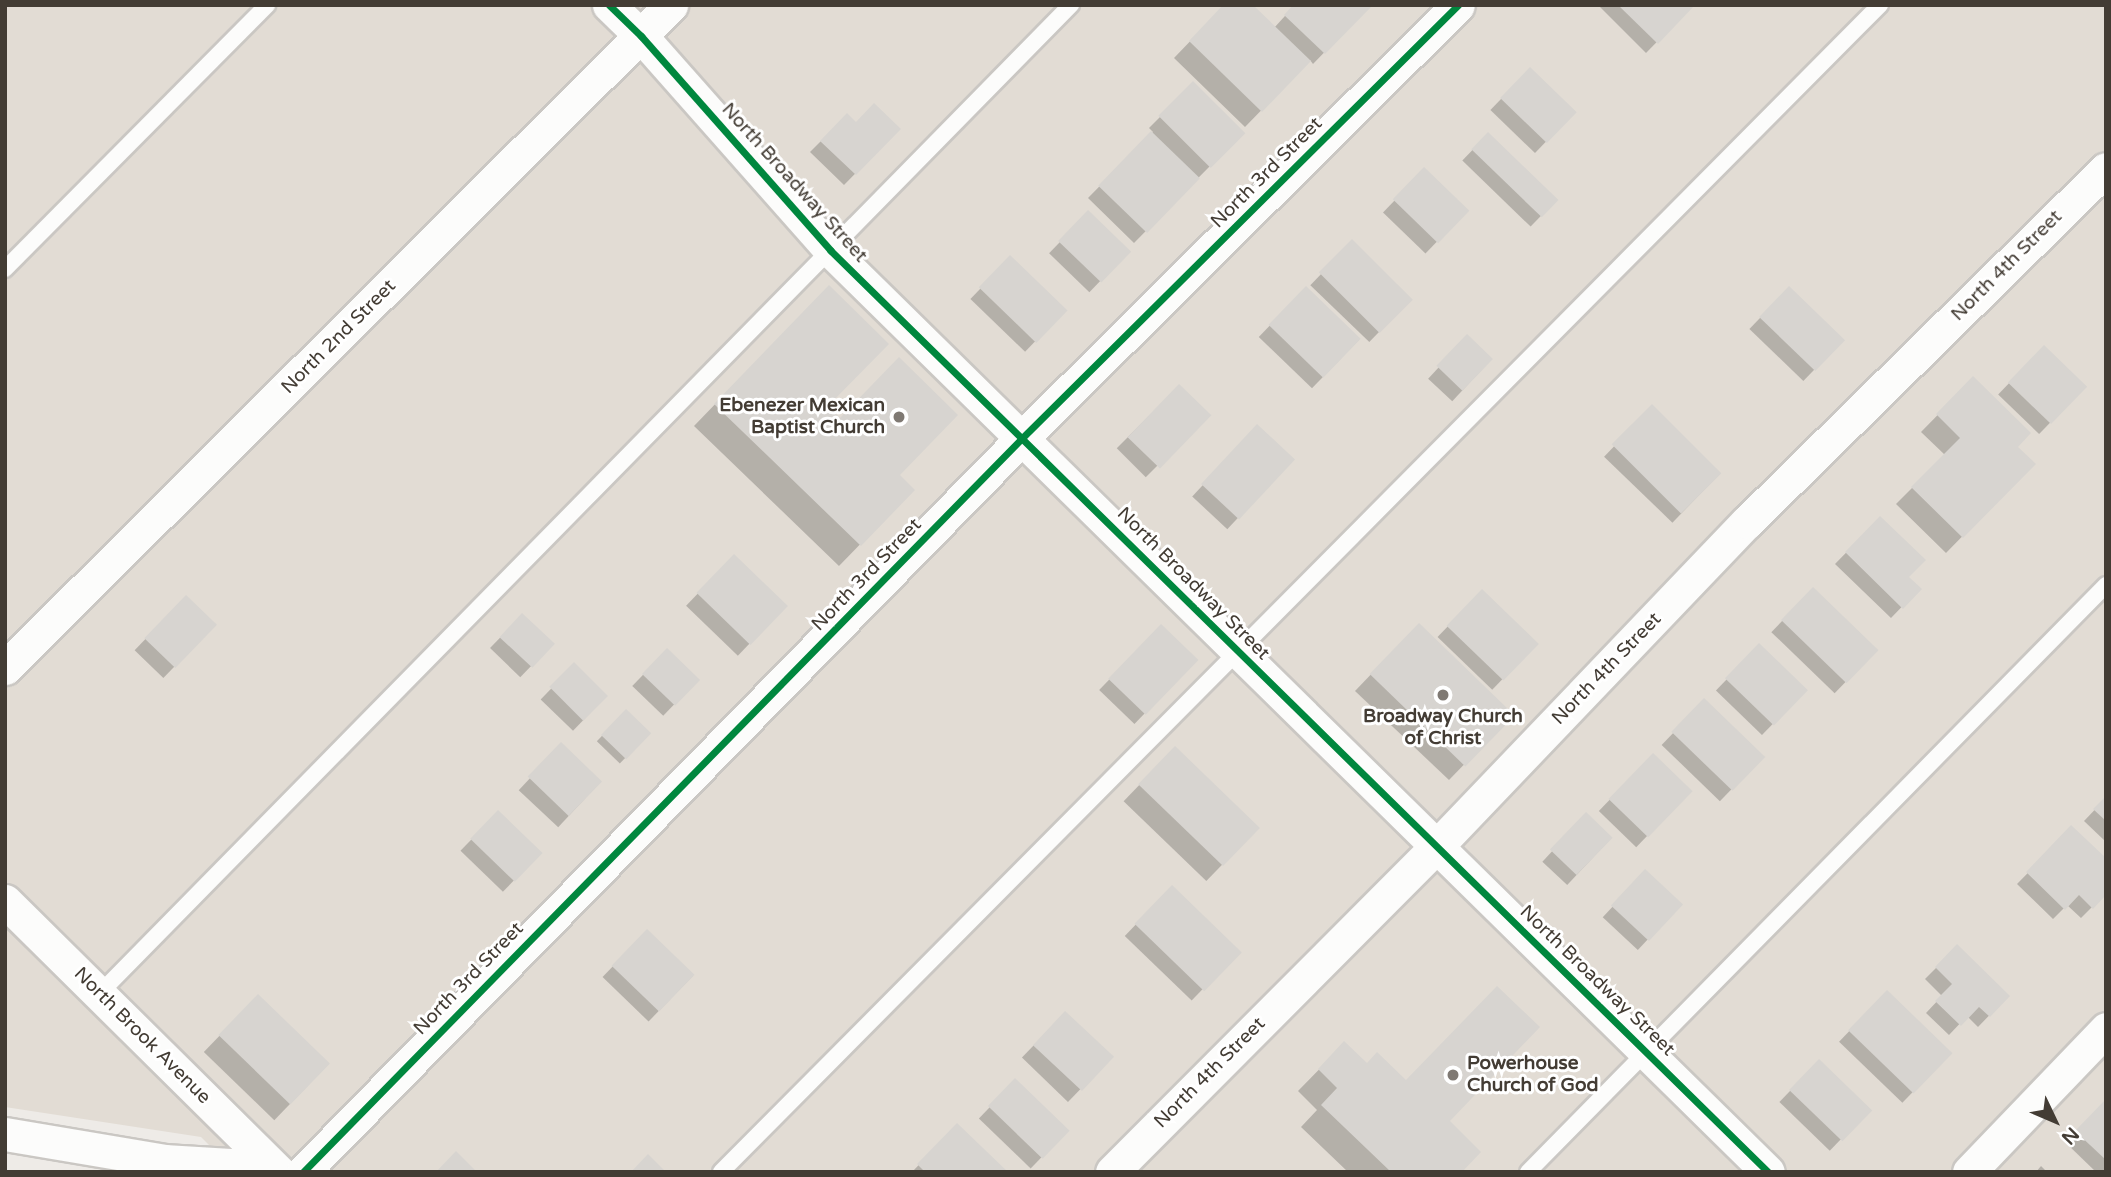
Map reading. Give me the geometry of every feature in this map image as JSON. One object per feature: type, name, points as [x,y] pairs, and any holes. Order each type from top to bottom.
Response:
[{"type":"street","name":"North Broadway Street","points":[[609,5],[641,36],[830,250],[1768,1172]]},
{"type":"street","name":"North 2nd Street","points":[[5,668],[671,5]]},
{"type":"street","name":"North 3rd Street","points":[[303,1172],[1023,438],[1458,5]]},
{"type":"street","name":"North 4th Street","points":[[1112,1172],[1437,846],[1747,522],[2106,169]]},
{"type":"street","name":"North Brook Avenue","points":[[5,901],[279,1172]]},
{"type":"street","points":[[1969,1172],[2106,1029]]},
{"type":"street","points":[[5,1134],[164,1161],[247,1166],[262,1172]]},
{"type":"lane","points":[[5,269],[267,5]]},
{"type":"lane","points":[[99,994],[1071,5]]},
{"type":"lane","points":[[721,1172],[1237,649],[1880,5]]},
{"type":"lane","points":[[1528,1172],[2106,585]]},
{"type":"shaded area","points":[[5,5],[2106,5],[2106,1172],[236,1172],[201,1137],[5,1107]]},
{"type":"building","points":[[1223,5],[1253,5],[1311,61],[1262,112],[1189,41]]},
{"type":"building","points":[[1293,5],[1373,5],[1325,54],[1284,15]]},
{"type":"building","points":[[1618,5],[1695,5],[1658,44]]},
{"type":"building","points":[[1530,67],[1577,112],[1547,143],[1500,98]]},
{"type":"building","points":[[1193,81],[1245,133],[1211,168],[1158,116]]},
{"type":"building","points":[[874,103],[901,129],[856,175],[820,141],[847,113],[856,122]]},
{"type":"building","points":[[1151,131],[1200,178],[1147,233],[1098,186]]},
{"type":"building","points":[[1488,132],[1558,200],[1542,217],[1471,149]]},
{"type":"building","points":[[1424,167],[1469,211],[1438,243],[1393,199]]},
{"type":"building","points":[[1088,210],[1131,252],[1101,283],[1058,241]]},
{"type":"building","points":[[1352,239],[1413,300],[1380,333],[1319,272]]},
{"type":"building","points":[[1010,255],[1068,311],[1036,343],[979,287]]},
{"type":"building","name":"Ebenezer Mexican Baptist Church","points":[[829,285],[889,344],[828,406],[840,418],[899,357],[958,415],[900,475],[915,490],[861,546],[714,404]]},
{"type":"building","points":[[1306,286],[1361,339],[1323,378],[1268,325]]},
{"type":"building","points":[[1789,286],[1845,340],[1815,371],[1759,317]]},
{"type":"building","points":[[1467,334],[1493,359],[1462,391],[1436,366]]},
{"type":"building","points":[[2044,345],[2087,387],[2051,424],[2008,382]]},
{"type":"building","points":[[1973,376],[2031,433],[2018,447],[2036,464],[1963,538],[1911,487],[1960,438],[1936,414]]},
{"type":"building","points":[[1179,384],[1211,415],[1160,468],[1128,437]]},
{"type":"building","points":[[1652,404],[1721,473],[1681,514],[1612,444]]},
{"type":"building","points":[[1257,424],[1295,459],[1239,519],[1201,484]]},
{"type":"building","points":[[1880,516],[1926,560],[1909,577],[1922,589],[1903,609],[1845,552]]},
{"type":"building","points":[[734,554],[788,606],[750,645],[696,593]]},
{"type":"building","points":[[1813,587],[1878,650],[1847,683],[1781,620]]},
{"type":"building","points":[[1482,589],[1539,644],[1503,681],[1447,626]]},
{"type":"building","points":[[186,595],[217,625],[175,668],[144,638]]},
{"type":"building","points":[[522,613],[555,644],[532,668],[499,637]]},
{"type":"building","name":"Broadway Church of Christ","points":[[1419,623],[1515,715],[1465,766],[1370,674]]},
{"type":"building","points":[[1161,624],[1198,660],[1146,715],[1108,679]]},
{"type":"building","points":[[1759,643],[1808,690],[1774,725],[1725,678]]},
{"type":"building","points":[[667,648],[700,680],[675,706],[642,674]]},
{"type":"building","points":[[574,662],[608,696],[583,721],[549,687]]},
{"type":"building","points":[[1704,698],[1765,757],[1732,791],[1671,732]]},
{"type":"building","points":[[626,709],[651,733],[626,759],[601,735]]},
{"type":"building","points":[[561,742],[602,782],[569,816],[528,777]]},
{"type":"building","points":[[1175,746],[1260,828],[1223,866],[1138,784]]},
{"type":"building","points":[[1653,753],[1693,791],[1648,837],[1609,799]]},
{"type":"building","points":[[2106,796],[2106,821],[2093,809]]},
{"type":"building","points":[[498,810],[543,853],[515,882],[470,839]]},
{"type":"building","points":[[1586,812],[1613,838],[1576,875],[1550,849]]},
{"type":"building","points":[[2071,825],[2106,858],[2106,895],[2093,909],[2079,895],[2065,910],[2026,872]]},
{"type":"building","points":[[1645,869],[1683,904],[1649,941],[1611,906]]},
{"type":"building","points":[[1172,885],[1242,952],[1204,991],[1134,924]]},
{"type":"building","points":[[647,929],[694,975],[659,1012],[612,966]]},
{"type":"building","points":[[1957,944],[2010,996],[1990,1017],[1979,1007],[1961,1026],[1935,1001],[1952,984],[1935,967]]},
{"type":"building","name":"Powerhouse Church of God","points":[[1497,986],[1540,1027],[1450,1121],[1481,1152],[1462,1172],[1391,1172],[1321,1105],[1337,1088],[1318,1069],[1344,1041],[1367,1063],[1377,1052],[1406,1080]]},
{"type":"building","points":[[1887,990],[1952,1053],[1914,1093],[1848,1030]]},
{"type":"building","points":[[258,994],[330,1063],[290,1104],[218,1035]]},
{"type":"building","points":[[1065,1011],[1114,1057],[1082,1091],[1033,1045]]},
{"type":"building","points":[[1819,1059],[1872,1110],[1842,1141],[1789,1090]]},
{"type":"building","points":[[1015,1078],[1070,1131],[1043,1159],[988,1106]]},
{"type":"building","points":[[2106,1099],[2106,1160],[2075,1131]]},
{"type":"building","points":[[957,1123],[1008,1172],[925,1172],[917,1164]]},
{"type":"building","points":[[456,1151],[477,1172],[436,1172]]},
{"type":"building","points":[[648,1154],[666,1172],[631,1172]]},
{"type":"cycle path","points":[[609,5],[641,36],[830,250],[1768,1172]]},
{"type":"cycle path","points":[[303,1172],[1022,438],[1458,5]]},
{"type":"place","name":"Ebenezer Mexican Baptist Church","points":[[899,417]]},
{"type":"place","name":"Broadway Church of Christ","points":[[1443,695]]},
{"type":"place","name":"Powerhouse Church of God","points":[[1453,1075]]}]
